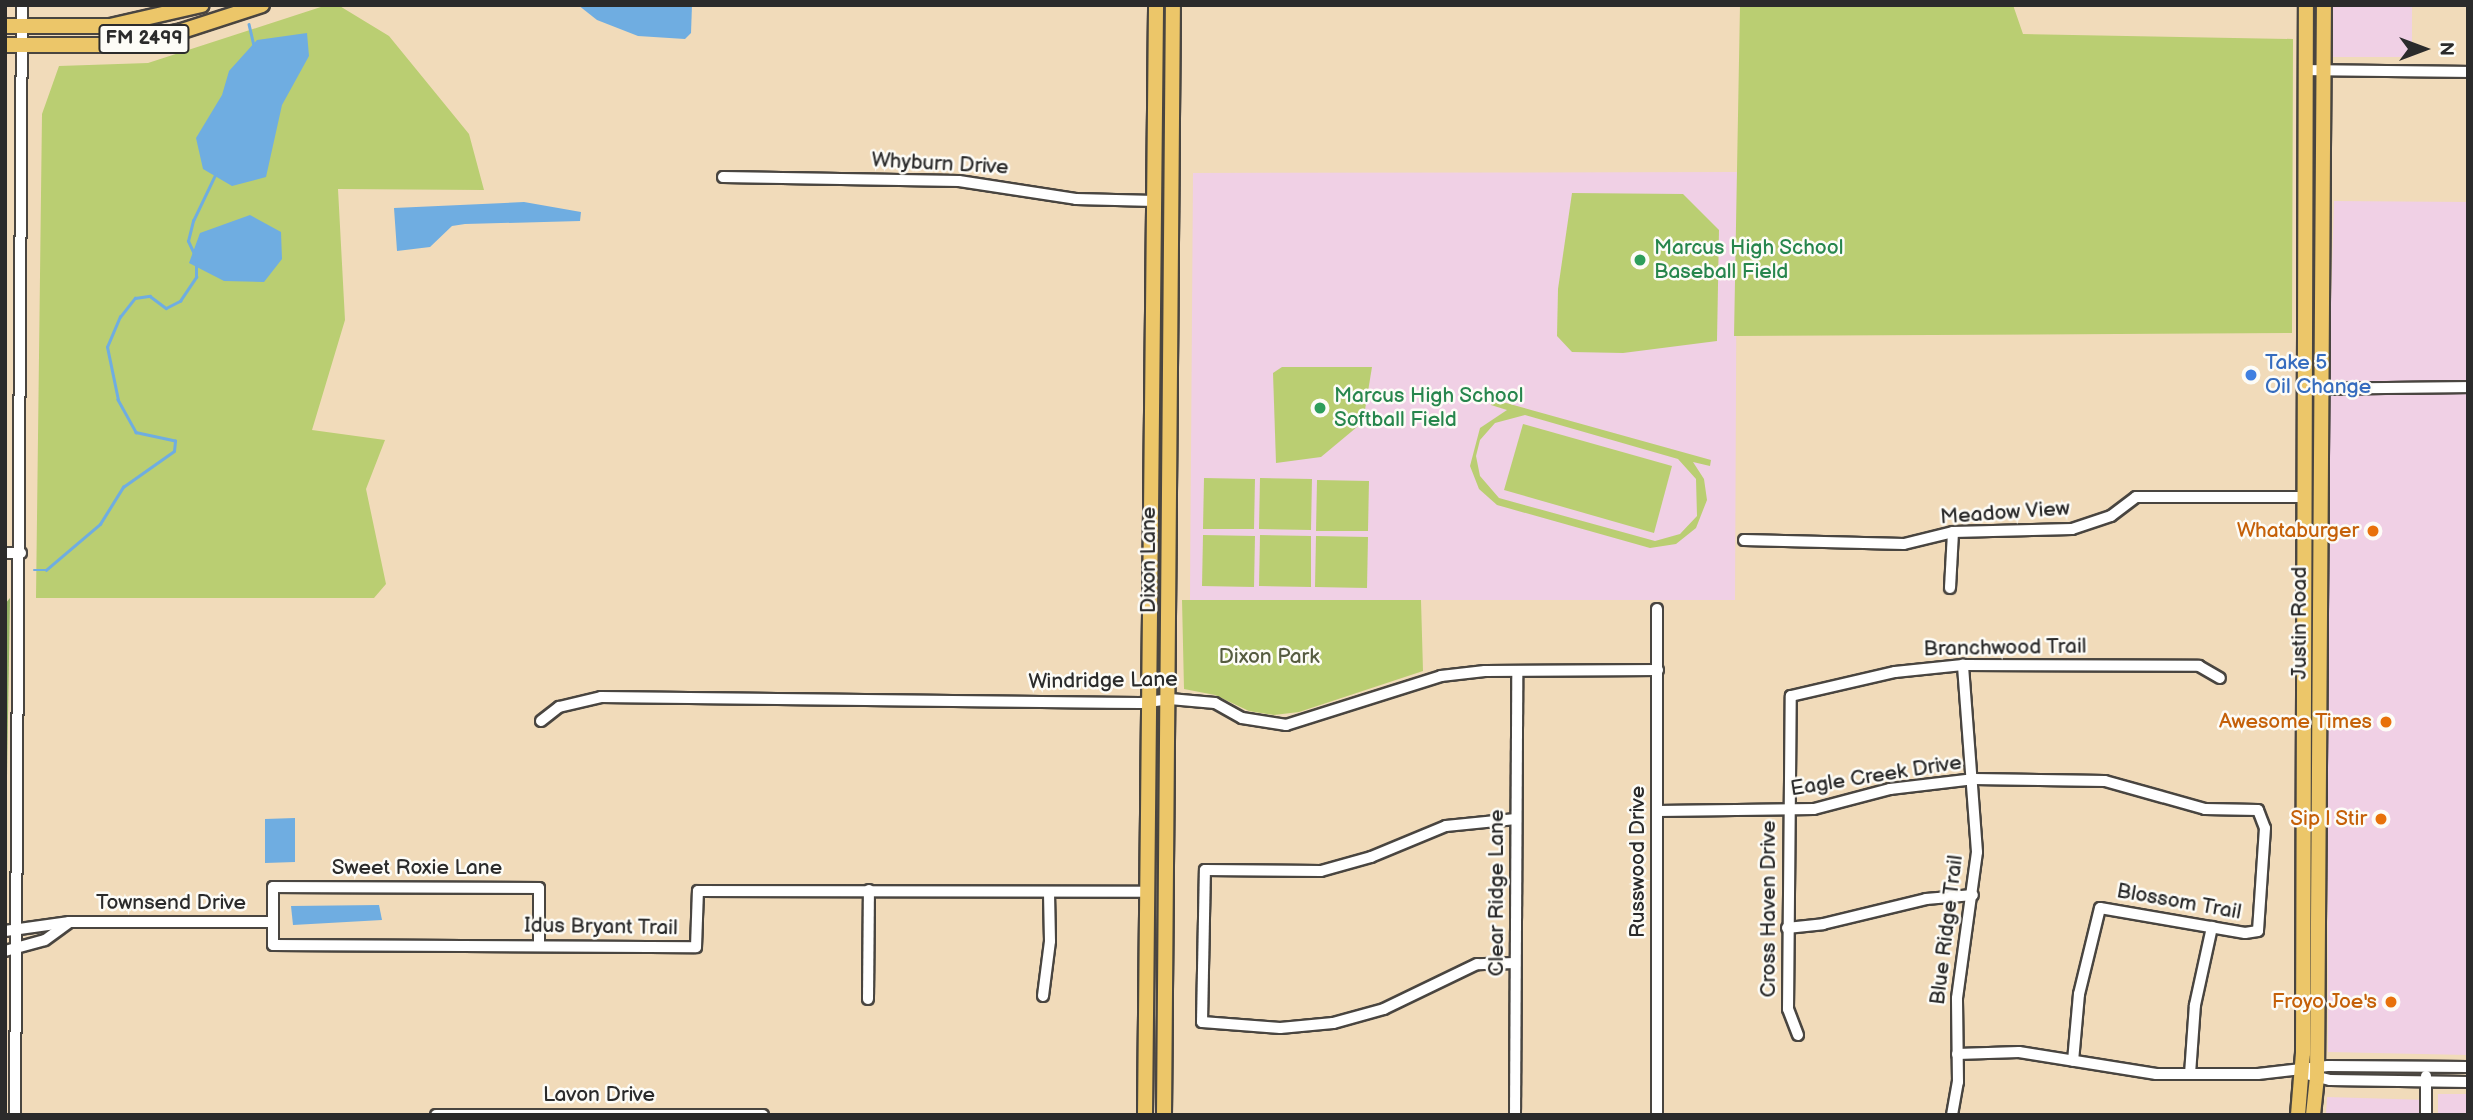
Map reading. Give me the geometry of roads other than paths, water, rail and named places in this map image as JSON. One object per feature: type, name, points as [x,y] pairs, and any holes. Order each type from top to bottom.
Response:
[{"type":"main road","name":"FM 2499","points":[[5,26],[110,26],[202,5]]},
{"type":"main road","name":"FM 2499","points":[[5,45],[112,45],[182,32],[262,5]]},
{"type":"main road","name":"Dixon Lane","points":[[1164,1115],[1170,699],[1173,5]]},
{"type":"main road","name":"Justin Road","points":[[2298,1115],[2301,1072],[2306,5]]},
{"type":"main road","name":"Justin Road","points":[[2313,1115],[2317,1073],[2324,5]]},
{"type":"main road","name":"Dixon Lane","points":[[1145,1115],[1156,13]]},
{"type":"main road","points":[[1156,13],[1173,20]]},
{"type":"street","points":[[15,1115],[21,553],[22,5]]},
{"type":"street","points":[[2305,70],[2468,72]]},
{"type":"street","name":"Whyburn Drive","points":[[723,177],[959,181],[1076,199],[1155,201]]},
{"type":"street","points":[[2304,390],[2468,387]]},
{"type":"street","name":"Meadow View","points":[[1744,540],[1905,544],[1953,532],[2072,529],[2112,516],[2136,497],[2304,497]]},
{"type":"street","points":[[1950,588],[1953,532]]},
{"type":"street","points":[[5,553],[21,553]]},
{"type":"street","name":"Russwood Drive","points":[[1657,609],[1657,1115]]},
{"type":"street","name":"Branchwood Trail","points":[[1790,696],[1895,672],[1964,665],[2182,665],[2211,670],[2220,678]]},
{"type":"street","name":"Blue Ridge Trail","points":[[1952,1115],[1958,1054],[1958,998],[1973,895],[1974,779],[1964,665]]},
{"type":"street","name":"Windridge Lane","points":[[541,721],[559,707],[601,697],[1151,703],[1170,699],[1214,703],[1242,718],[1286,725],[1407,684],[1517,671],[1658,670]]},
{"type":"street","name":"Clear Ridge Lane","points":[[1515,1115],[1517,671]]},
{"type":"street","name":"Cross Haven Drive","points":[[1790,696],[1788,1009],[1798,1035]]},
{"type":"street","name":"Eagle Creek Drive","points":[[1658,811],[1788,810],[1835,805],[1900,788],[1974,779],[2105,781],[2205,808],[2249,808],[2262,815]]},
{"type":"street","name":"Blossom Trail","points":[[2073,1061],[2079,994],[2100,908],[2253,934],[2261,925],[2262,815]]},
{"type":"street","points":[[1516,819],[1446,826],[1359,861],[1321,871],[1205,870],[1202,1022],[1280,1028],[1333,1023],[1384,1009],[1477,964],[1516,962]]},
{"type":"street","name":"Sweet Roxie Lane","points":[[273,922],[273,887],[539,888],[539,945]]},
{"type":"street","points":[[868,999],[869,890]]},
{"type":"street","name":"Idus Bryant Trail","points":[[273,922],[273,945],[696,947],[698,891],[1148,892]]},
{"type":"street","points":[[1043,996],[1050,941],[1049,892]]},
{"type":"street","points":[[1787,928],[1824,925],[1951,895],[1973,895]]},
{"type":"street","name":"Townsend Drive","points":[[5,951],[18,951],[45,940],[69,922]]},
{"type":"street","name":"Townsend Drive","points":[[5,930],[69,922],[273,922]]},
{"type":"street","points":[[2190,1074],[2195,1005],[2213,927]]},
{"type":"street","points":[[1958,1054],[2019,1052],[2190,1074],[2301,1072],[2468,1082]]},
{"type":"street","points":[[2426,1115],[2427,1067]]},
{"type":"street","points":[[2317,1073],[2468,1067]]},
{"type":"street","name":"Lavon Drive","points":[[436,1115],[763,1115]]},
{"type":"water","points":[[578,5],[692,5],[691,33],[685,39],[638,36],[597,20]]},
{"type":"water","points":[[307,33],[309,56],[282,105],[266,177],[232,186],[203,169],[196,138],[222,95],[229,71],[257,40]]},
{"type":"water","points":[[524,202],[581,212],[580,221],[452,226],[430,247],[397,251],[394,208]]},
{"type":"water","points":[[250,215],[281,232],[282,259],[264,282],[224,281],[189,263],[200,233]]},
{"type":"water","points":[[295,818],[295,862],[265,863],[265,819]]},
{"type":"water","points":[[379,905],[382,920],[293,925],[291,906]]},
{"type":"waterway","points":[[249,24],[254,45]]},
{"type":"waterway","points":[[194,254],[188,241],[193,221],[216,173]]},
{"type":"waterway","points":[[34,570],[46,570],[100,524],[123,487],[174,451],[175,441],[136,433],[118,400],[107,347],[120,317],[135,298],[150,296],[166,308],[180,301],[196,277],[196,263]]},
{"type":"place","name":"Marcus High School Baseball Field","points":[[1640,260]]},
{"type":"place","name":"Take 5 Oil Change","points":[[2251,375]]},
{"type":"place","name":"Marcus High School Softball Field","points":[[1320,408]]},
{"type":"place","name":"Whataburger","points":[[2373,531]]},
{"type":"place","name":"Awesome Times","points":[[2386,722]]},
{"type":"place","name":"Sip | Stir","points":[[2381,819]]},
{"type":"place","name":"Froyo Joe's","points":[[2391,1002]]},
{"type":"park label","name":"Dixon Park","points":[[1269,657]]}]
